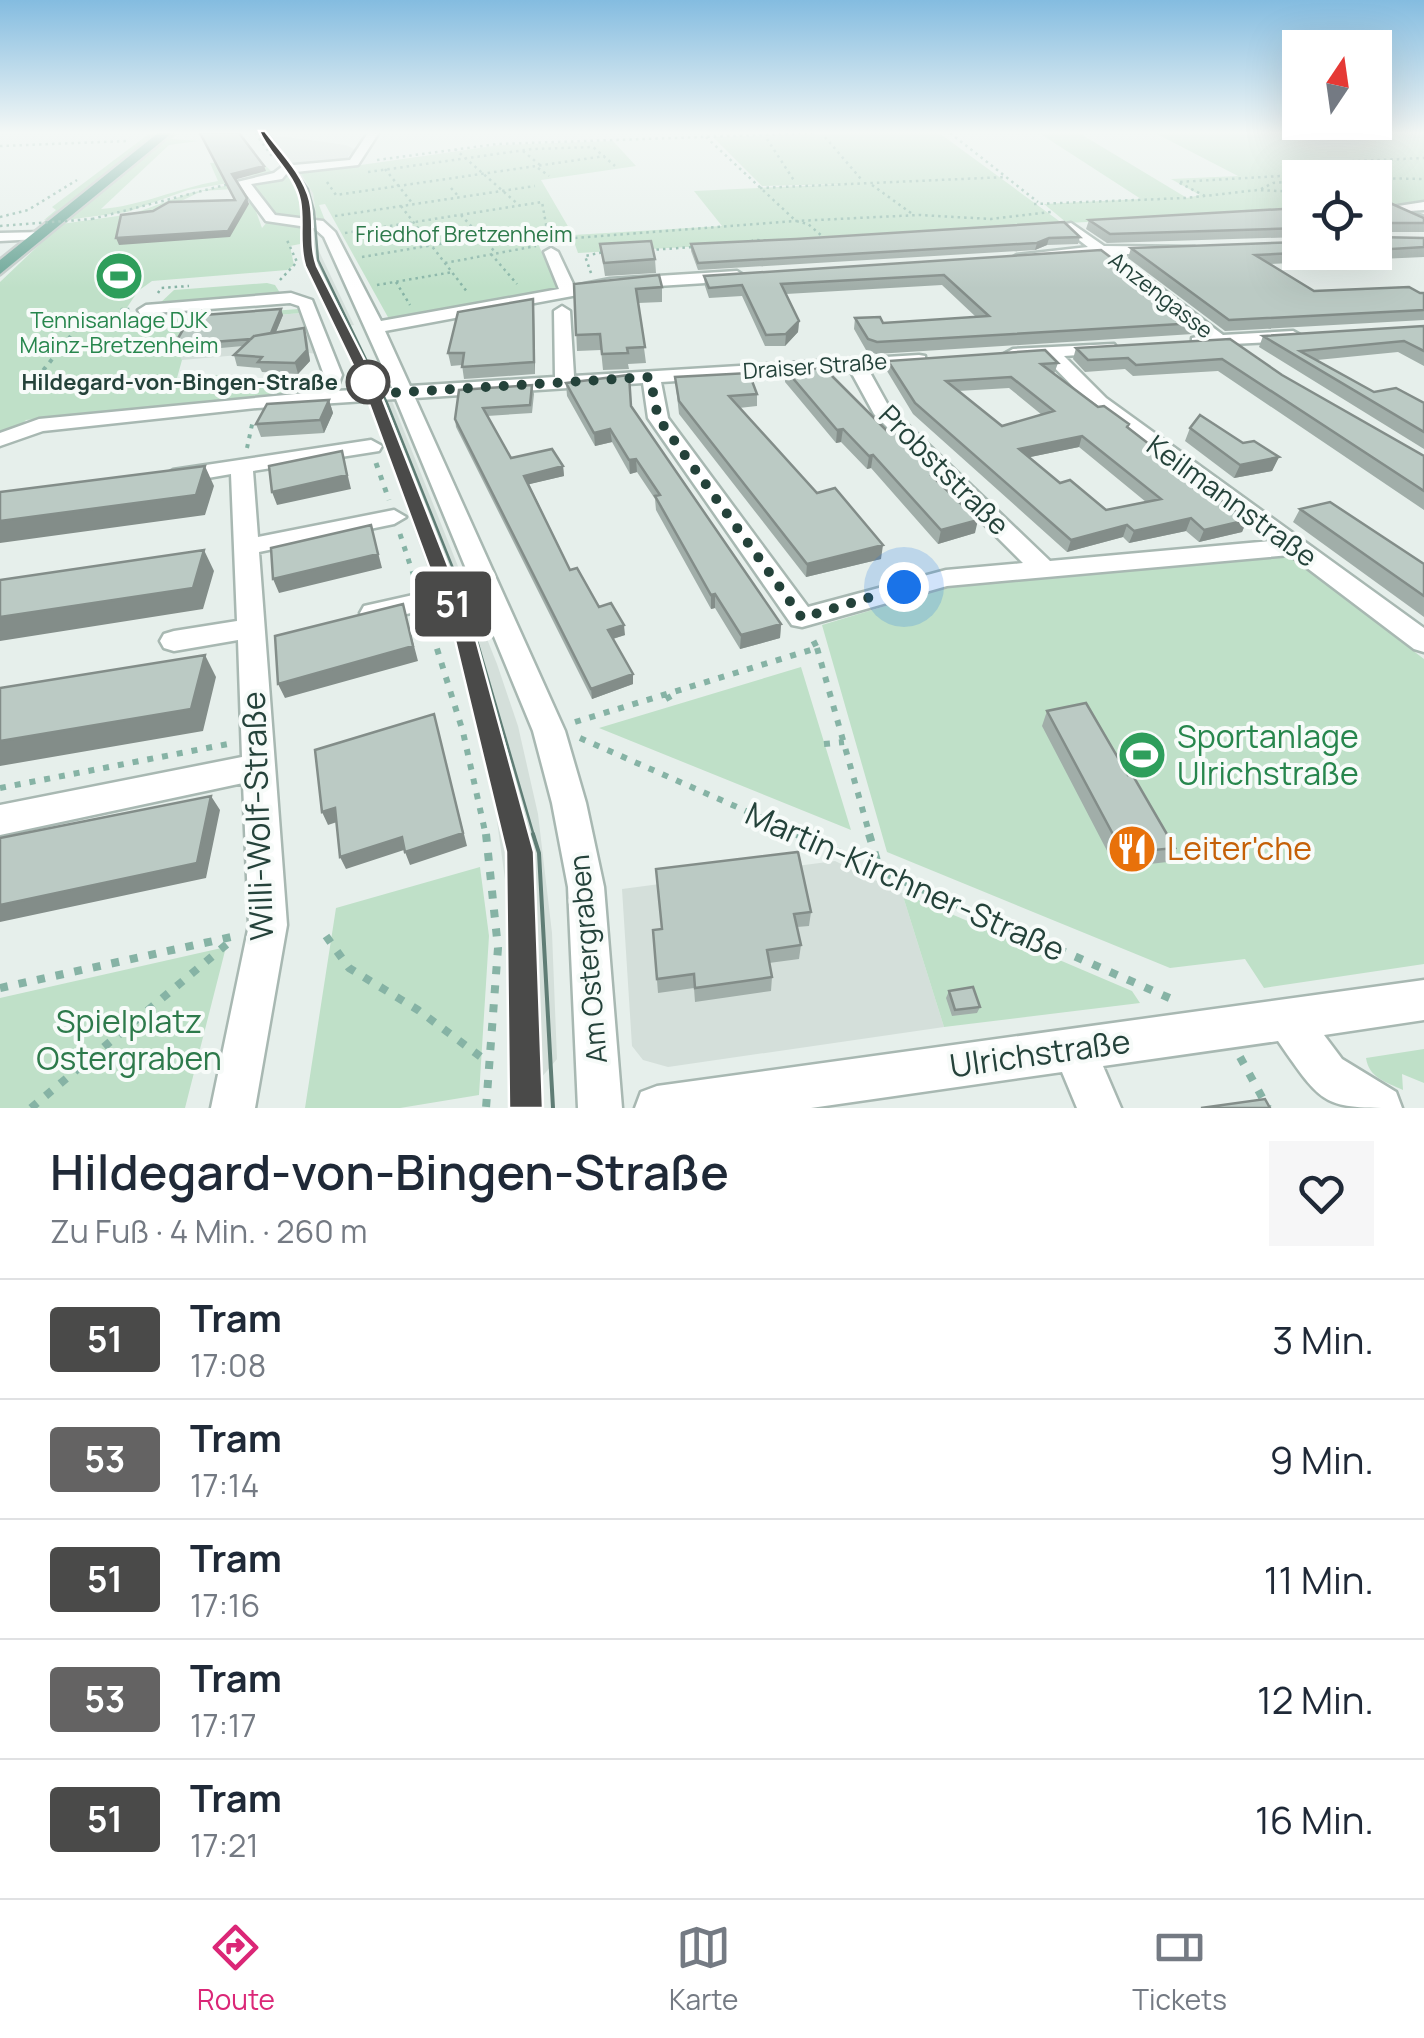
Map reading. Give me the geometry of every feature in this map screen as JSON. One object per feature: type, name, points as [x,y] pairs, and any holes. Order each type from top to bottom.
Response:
[{"type":"main road","points":[[0,269],[101,185]]},
{"type":"street","points":[[242,188],[252,185]]},
{"type":"street","name":"Am Ostergraben","points":[[242,188],[271,218],[318,224],[327,230],[403,393],[534,695],[569,803],[586,887],[600,1108]]},
{"type":"street","points":[[1392,208],[1424,206]]},
{"type":"street","points":[[1392,208],[1424,222]]},
{"type":"street","points":[[1392,217],[1424,232]]},
{"type":"street","name":"Anzengasse","points":[[1072,227],[1258,360]]},
{"type":"street","points":[[0,237],[38,235]]},
{"type":"street","points":[[550,244],[568,291]]},
{"type":"street","points":[[1004,260],[1103,250],[1215,248]]},
{"type":"street","points":[[373,328],[610,284],[748,276]]},
{"type":"street","points":[[146,310],[291,298],[306,303],[334,375],[324,398]]},
{"type":"street","points":[[562,311],[565,382]]},
{"type":"street","points":[[1182,343],[1308,335]]},
{"type":"street","points":[[991,355],[1124,346]]},
{"type":"street","name":"Keilmannstraße","points":[[1048,352],[1099,402],[1424,642]]},
{"type":"street","name":"Draiser Straße","points":[[0,440],[39,425],[324,398],[933,359]]},
{"type":"street","name":"Probststraße","points":[[856,364],[881,410],[1044,569]]},
{"type":"street","points":[[650,377],[658,418],[802,618],[946,578],[1295,547]]},
{"type":"street","points":[[149,480],[244,461],[370,446]]},
{"type":"street","name":"Willi-Wolf-Straße","points":[[234,1108],[268,925],[258,753],[258,636],[246,547],[244,461]]},
{"type":"street","points":[[246,547],[394,517]]},
{"type":"street","points":[[346,620],[422,602]]},
{"type":"street","points":[[174,641],[258,636]]},
{"type":"street","points":[[0,820],[258,753]]},
{"type":"street","name":"Ulrichstraße","points":[[657,1108],[1424,1000]]},
{"type":"street","points":[[1287,1019],[1327,1074],[1380,1108]]},
{"type":"street","points":[[1074,1049],[1099,1108]]},
{"type":"path","points":[[0,217],[28,210],[68,185]]},
{"type":"path","points":[[329,185],[336,195],[408,185]]},
{"type":"path","points":[[496,185],[520,206]]},
{"type":"path","points":[[757,185],[796,221],[808,224],[827,240],[812,241]]},
{"type":"path","points":[[760,188],[832,185]]},
{"type":"path","points":[[871,185],[905,212],[918,216]]},
{"type":"path","points":[[1016,185],[1072,227]]},
{"type":"path","points":[[1183,185],[1205,196]]},
{"type":"path","points":[[1258,190],[1269,185]]},
{"type":"path","points":[[399,186],[413,204]]},
{"type":"path","points":[[325,218],[535,186]]},
{"type":"path","points":[[0,226],[92,220],[134,212],[189,192],[242,188]]},
{"type":"path","points":[[451,188],[459,197]]},
{"type":"path","points":[[1034,204],[1282,191]]},
{"type":"path","points":[[338,234],[542,202],[550,244]]},
{"type":"path","points":[[401,206],[468,292]]},
{"type":"path","points":[[445,262],[550,244],[796,221],[918,216],[991,219],[1051,212]]},
{"type":"path","points":[[460,215],[517,284]]},
{"type":"path","points":[[280,280],[296,262],[291,245],[281,232]]},
{"type":"path","points":[[360,257],[481,237]]},
{"type":"path","points":[[742,245],[754,240],[796,242]]},
{"type":"path","points":[[648,250],[704,247]]},
{"type":"path","points":[[584,256],[610,252]]},
{"type":"path","points":[[372,286],[452,272]]},
{"type":"path","points":[[396,282],[418,319]]},
{"type":"path","points":[[55,324],[115,319],[122,309],[146,310]]},
{"type":"path","points":[[37,378],[82,322]]},
{"type":"path","points":[[244,461],[255,412]]},
{"type":"path","points":[[422,602],[465,738],[484,828],[497,927],[486,1108]]},
{"type":"path","points":[[802,618],[817,648],[880,871]]},
{"type":"path","points":[[673,706],[667,695],[817,648]]},
{"type":"path","name":"Martin-Kirchner-Straße","points":[[667,695],[568,724],[581,738],[1175,1001]]},
{"type":"path","points":[[824,744],[844,742]]},
{"type":"path","points":[[0,788],[258,753]]},
{"type":"path","points":[[0,988],[235,936],[31,1108]]},
{"type":"path","points":[[326,936],[330,951],[380,990],[408,1003],[489,1063]]},
{"type":"path","points":[[1224,1028],[1268,1108]]},
{"type":"shaded area","points":[[293,185],[315,185],[317,221],[301,219]]},
{"type":"shaded area","points":[[300,225],[316,228],[318,249],[354,325],[335,328],[304,258]]},
{"type":"shaded area","points":[[301,313],[321,354],[283,351],[182,360],[176,352],[194,322]]},
{"type":"shaded area","points":[[392,401],[497,664],[518,726],[538,814],[552,933],[557,1059],[541,1078],[519,1089],[510,1089],[508,901],[489,763],[459,655],[368,402]]},
{"type":"shaded area","points":[[835,861],[902,893],[944,1027],[668,1067],[643,1060],[632,1046],[622,889]]},
{"type":"green space","points":[[82,185],[93,185],[44,220],[56,210],[52,207]]},
{"type":"green space","points":[[108,185],[127,185],[101,209],[202,185],[218,185],[188,190],[127,212],[66,220]]},
{"type":"green space","points":[[229,185],[233,189],[202,191],[177,203],[253,203],[262,228],[268,221],[300,225],[300,244],[290,246],[294,265],[287,270],[152,281],[138,291],[122,315],[127,315],[122,323],[298,309],[301,313],[194,322],[177,351],[182,360],[177,378],[219,375],[219,382],[295,384],[279,396],[26,420],[18,429],[0,431],[0,282],[61,224],[132,214],[190,193]]},
{"type":"green space","points":[[293,185],[301,219],[274,214],[252,186]]},
{"type":"green space","name":"Friedhof Bretzenheim","points":[[308,185],[544,185],[573,235],[722,226],[694,191],[831,185],[1010,185],[1066,226],[578,253],[572,236],[536,239],[558,289],[389,319],[325,204],[319,205],[326,223],[317,221]]},
{"type":"green space","points":[[1119,185],[1165,185],[1187,198],[1200,195],[1181,185],[1282,185],[1282,212],[1067,223],[1044,204],[1141,199]]},
{"type":"green space","points":[[1392,185],[1424,185],[1424,205],[1392,206]]},
{"type":"green space","points":[[275,285],[282,296],[159,304],[174,290]]},
{"type":"green space","name":"Sportanlage Ulrichstraße","points":[[1286,554],[1424,659],[1424,964],[1264,988],[1245,959],[1170,968],[887,852],[822,625],[962,583]]},
{"type":"green space","points":[[801,667],[851,830],[599,728]]},
{"type":"green space","points":[[480,867],[489,936],[479,1095],[400,1108],[305,1108],[336,908]]},
{"type":"green space","points":[[902,893],[1132,991],[1140,1003],[944,1027]]},
{"type":"green space","name":"Spielplatz Ostergraben","points":[[226,947],[185,1108],[0,1108],[0,998]]},
{"type":"green space","points":[[1424,1049],[1424,1083],[1402,1074],[1403,1090],[1375,1075],[1366,1058]]},
{"type":"building","points":[[227,185],[239,185],[247,198],[228,231],[116,238],[121,215],[153,211],[169,202],[235,200]]},
{"type":"building","points":[[1392,204],[1424,218],[1424,223],[1392,223]]},
{"type":"building","points":[[1282,209],[1282,229],[1110,234],[1089,220]]},
{"type":"building","points":[[1064,222],[1080,237],[1049,238],[1037,243],[698,263],[691,244],[796,239]]},
{"type":"building","points":[[1392,237],[1424,238],[1424,247],[1392,249]]},
{"type":"building","points":[[651,241],[655,259],[604,263],[600,244]]},
{"type":"building","points":[[1282,243],[1282,254],[1255,255],[1314,291],[1409,287],[1424,293],[1424,310],[1229,320],[1131,248]]},
{"type":"building","points":[[1101,250],[1197,323],[877,342],[868,339],[855,318],[880,317],[883,323],[989,316],[944,275],[781,284],[799,321],[786,334],[766,335],[742,285],[709,288],[704,276]]},
{"type":"building","points":[[659,275],[662,287],[636,289],[645,347],[627,348],[628,353],[602,354],[600,334],[576,335],[574,284]]},
{"type":"building","points":[[533,299],[534,362],[462,367],[464,353],[448,353],[458,312]]},
{"type":"building","points":[[281,309],[271,333],[251,339],[174,345],[191,316]]},
{"type":"building","points":[[1424,326],[1424,351],[1404,341],[1300,351],[1374,392],[1396,388],[1424,403],[1424,432],[1263,336]]},
{"type":"building","points":[[304,328],[307,350],[295,363],[258,362],[262,357],[234,355],[254,336]]},
{"type":"building","points":[[1230,339],[1282,375],[1424,456],[1424,491],[1222,359],[1136,365],[1128,358],[1088,360],[1076,348]]},
{"type":"building","points":[[1045,350],[1058,363],[1041,364],[1098,407],[1104,406],[1129,424],[1127,427],[1247,520],[1204,530],[1191,518],[1134,531],[1127,525],[1071,540],[915,403],[888,361]],"holes":[[[1011,377],[1054,411],[1002,426],[946,381]],[[1082,436],[1161,499],[1106,510],[1070,480],[1060,483],[1019,449]]]},
{"type":"building","points":[[824,368],[890,434],[895,432],[938,475],[932,476],[978,520],[941,530],[873,455],[869,456],[843,429],[837,430],[786,370]]},
{"type":"building","points":[[749,373],[757,394],[729,396],[817,493],[835,488],[883,545],[807,564],[679,401],[675,377]]},
{"type":"building","points":[[629,375],[631,406],[781,624],[741,635],[715,594],[711,595],[655,496],[660,495],[636,459],[629,460],[610,429],[594,433],[566,383]]},
{"type":"building","points":[[532,385],[530,405],[483,408],[511,458],[552,449],[563,466],[524,476],[570,570],[577,568],[599,607],[611,603],[624,625],[608,630],[633,674],[591,689],[455,419],[459,390]]},
{"type":"building","points":[[329,400],[320,420],[256,424],[267,404]]},
{"type":"building","points":[[1200,415],[1243,443],[1254,441],[1279,457],[1240,465],[1190,428]]},
{"type":"building","points":[[342,451],[347,475],[272,492],[269,466]]},
{"type":"building","points":[[205,466],[196,495],[0,521],[0,492]]},
{"type":"building","points":[[1330,502],[1424,564],[1424,596],[1300,509]]},
{"type":"building","points":[[371,525],[378,554],[273,579],[271,548]]},
{"type":"building","points":[[204,550],[193,588],[0,617],[0,580]]},
{"type":"building","points":[[403,604],[413,646],[278,684],[275,636]]},
{"type":"building","points":[[205,655],[191,709],[0,741],[0,688]]},
{"type":"building","points":[[1086,703],[1175,848],[1123,853],[1047,711]]},
{"type":"building","points":[[434,714],[463,833],[405,852],[402,837],[340,857],[335,808],[322,812],[315,750]]},
{"type":"building","points":[[211,796],[197,863],[0,905],[0,838]]},
{"type":"building","points":[[798,852],[811,912],[794,914],[801,945],[767,950],[772,977],[695,988],[694,974],[657,979],[653,930],[662,929],[656,869]]},
{"type":"building","points":[[973,987],[980,1007],[955,1010],[949,991]]},
{"type":"building","points":[[1265,1099],[1270,1108],[1201,1108]]},
{"type":"tram line","name":"51","points":[[298,185],[305,200],[306,251],[311,266],[368,382],[464,632],[520,852],[526,1108]]},
{"type":"tram line","points":[[305,185],[314,211],[318,260],[387,403],[464,596],[534,836]]},
{"type":"tram line","points":[[489,732],[516,836]]},
{"type":"tram line","points":[[516,834],[520,851],[526,1108]]},
{"type":"tram line","points":[[533,834],[539,853],[553,1108]]},
{"type":"place","name":"Tennisanlage DJK Mainz-Bretzenheim","points":[[119,276]]},
{"type":"place","name":"Hildegard-von-Bingen-Straße","points":[[368,382]]},
{"type":"place","name":"Sportanlage Ulrichstraße","points":[[1142,755]]},
{"type":"place","name":"Leiter'che","points":[[1132,849]]},
{"type":"route","points":[[368,382],[373,394],[650,377],[658,418],[802,618],[904,587]]}]
